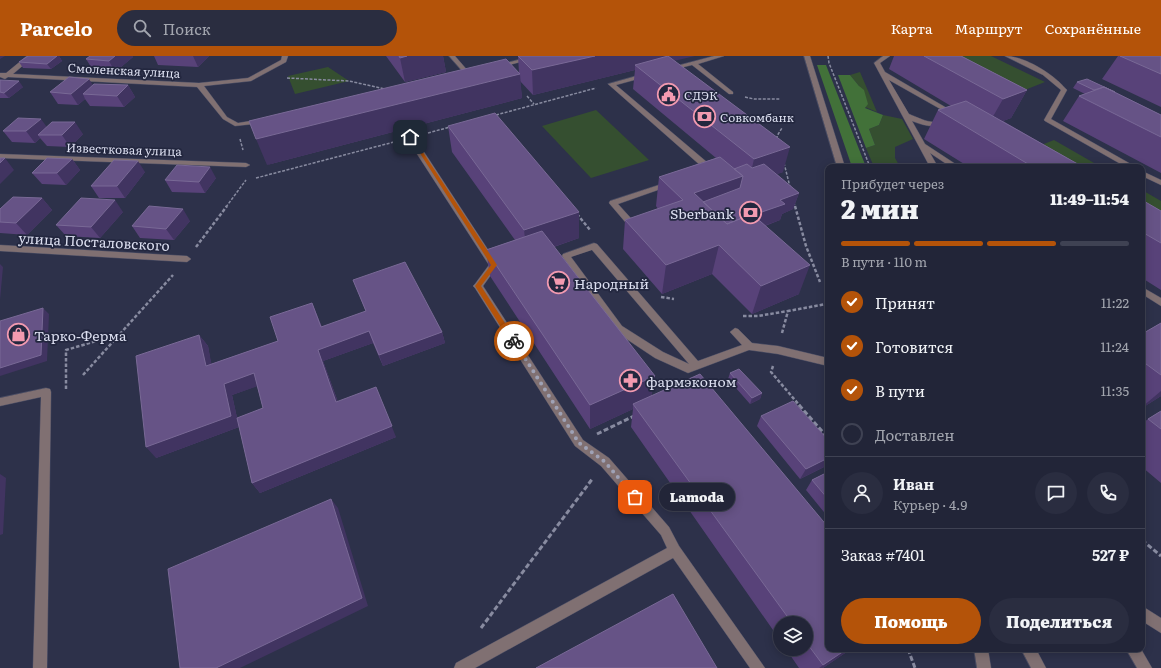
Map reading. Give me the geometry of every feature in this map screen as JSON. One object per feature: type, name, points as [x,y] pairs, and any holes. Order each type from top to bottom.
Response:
[{"type":"street","points":[[0,80],[31,56]]},
{"type":"street","name":"Смоленская улица","points":[[0,75],[199,85],[249,80],[284,61],[285,56]]},
{"type":"street","points":[[452,56],[469,72],[459,74]]},
{"type":"street","points":[[492,67],[541,56]]},
{"type":"street","points":[[611,84],[721,56]]},
{"type":"street","points":[[807,56],[840,164]]},
{"type":"street","points":[[887,56],[877,63],[932,164]]},
{"type":"street","points":[[1008,56],[1041,72],[1059,83],[1064,90],[1047,120],[1127,164]]},
{"type":"street","points":[[693,63],[731,93]]},
{"type":"street","points":[[882,73],[955,115],[949,121],[928,125],[907,116]]},
{"type":"street","points":[[611,84],[712,171],[705,174]]},
{"type":"street","points":[[199,85],[225,118],[237,125],[272,119]]},
{"type":"street","points":[[410,137],[494,265],[478,286],[579,443],[605,462],[665,531],[676,550],[758,668]]},
{"type":"street","points":[[922,145],[951,164]]},
{"type":"street","name":"Известковая улица","points":[[0,156],[246,164]]},
{"type":"street","points":[[1145,174],[1161,183]]},
{"type":"street","points":[[635,228],[613,203],[677,182]]},
{"type":"street","points":[[696,366],[594,246],[566,256],[620,328],[659,355],[688,370],[730,352],[749,346],[778,350],[825,361]]},
{"type":"street","name":"улица Посталовского","points":[[0,248],[187,259]]},
{"type":"street","points":[[1145,292],[1161,302]]},
{"type":"street","points":[[735,332],[749,346]]},
{"type":"street","points":[[0,402],[46,392],[40,668]]},
{"type":"street","points":[[461,668],[676,550]]},
{"type":"street","points":[[1145,615],[1161,626]]},
{"type":"street","points":[[981,652],[984,668]]},
{"type":"street","points":[[1030,652],[1039,668]]},
{"type":"street","points":[[1135,652],[1145,668]]},
{"type":"path","points":[[828,56],[829,63],[869,164]]},
{"type":"path","points":[[255,77],[349,81],[392,90]]},
{"type":"path","points":[[496,115],[611,84]]},
{"type":"path","points":[[731,93],[754,99],[780,99]]},
{"type":"path","points":[[527,96],[534,104]]},
{"type":"path","points":[[83,375],[187,259],[246,181],[246,164],[237,125]]},
{"type":"path","points":[[778,142],[777,136],[782,128]]},
{"type":"path","points":[[782,156],[791,191]]},
{"type":"path","points":[[793,198],[806,246],[820,282]]},
{"type":"path","points":[[657,296],[674,299]]},
{"type":"path","points":[[805,307],[825,304]]},
{"type":"path","points":[[742,316],[758,316],[788,311]]},
{"type":"path","points":[[66,393],[66,350],[120,334]]},
{"type":"path","points":[[579,443],[635,416]]},
{"type":"path","points":[[481,628],[605,462]]},
{"type":"path","points":[[1145,543],[1161,556]]},
{"type":"path","points":[[909,652],[915,668]]},
{"type":"green space","points":[[940,56],[991,56],[1045,82],[1012,95]]},
{"type":"green space","points":[[817,65],[826,65],[865,164],[851,164]]},
{"type":"green space","points":[[328,67],[349,81],[295,94],[288,76]]},
{"type":"green space","points":[[860,72],[877,112],[865,107],[859,86],[850,75]]},
{"type":"green space","points":[[838,75],[850,75],[864,90],[868,104],[865,108],[883,115],[879,125],[869,129],[875,145],[866,148]]},
{"type":"green space","points":[[596,110],[649,160],[591,178],[542,126]]},
{"type":"green space","points":[[883,115],[902,119],[913,139],[895,147],[895,158],[898,164],[873,164],[866,148],[875,145],[869,129],[879,125]]},
{"type":"green space","points":[[1054,140],[1096,164],[1070,164],[1039,146]]},
{"type":"green space","points":[[1145,192],[1161,201],[1161,217],[1145,208]]},
{"type":"building","points":[[28,56],[57,56],[47,64],[19,62]]},
{"type":"building","points":[[90,56],[115,56],[109,61],[86,59]]},
{"type":"building","points":[[518,56],[595,56],[532,70]]},
{"type":"building","points":[[668,56],[790,147],[754,159],[635,65]]},
{"type":"building","points":[[924,56],[961,56],[1027,90],[1003,99]]},
{"type":"building","points":[[1120,56],[1161,56],[1161,74]]},
{"type":"building","points":[[506,59],[520,74],[256,139],[249,121]]},
{"type":"building","points":[[69,77],[89,79],[71,94],[50,92]]},
{"type":"building","points":[[1087,79],[1115,92],[1104,87],[1094,90],[1077,82]]},
{"type":"building","points":[[0,80],[19,81],[4,93],[0,92]]},
{"type":"building","points":[[94,84],[128,85],[117,96],[83,94]]},
{"type":"building","points":[[1104,87],[1161,115],[1161,137],[1079,96]]},
{"type":"building","points":[[966,101],[1078,164],[1028,164],[938,110]]},
{"type":"building","points":[[495,113],[579,212],[524,230],[448,126]]},
{"type":"building","points":[[18,118],[41,119],[26,131],[3,131]]},
{"type":"building","points":[[52,122],[75,122],[62,135],[38,135]]},
{"type":"building","points":[[720,157],[743,176],[694,193],[727,224],[752,214],[810,265],[761,286],[719,245],[666,265],[625,220],[683,200],[659,177]]},
{"type":"building","points":[[0,158],[5,158],[0,163]]},
{"type":"building","points":[[47,158],[72,159],[57,173],[32,173]]},
{"type":"building","points":[[114,160],[138,161],[117,186],[91,186]]},
{"type":"building","points":[[747,164],[752,168],[764,164],[799,193],[780,200],[785,204],[753,215],[752,214],[727,224],[703,202],[740,188],[743,176],[734,169]]},
{"type":"building","points":[[177,165],[210,167],[199,182],[165,180]]},
{"type":"building","points":[[13,197],[42,198],[16,223],[0,222],[0,209]]},
{"type":"building","points":[[81,198],[115,200],[91,227],[56,225]]},
{"type":"building","points":[[1145,202],[1161,211],[1161,243],[1145,234]]},
{"type":"building","points":[[149,206],[183,209],[166,229],[132,226]]},
{"type":"building","points":[[542,231],[655,376],[590,405],[486,250]]},
{"type":"building","points":[[405,262],[442,332],[379,355],[369,331],[318,350],[336,402],[376,387],[392,426],[252,483],[237,418],[263,408],[254,373],[224,384],[231,416],[146,447],[136,356],[199,335],[206,366],[278,341],[270,317],[312,303],[321,327],[366,311],[353,280]]},
{"type":"building","points":[[43,308],[41,355],[0,368],[0,321]]},
{"type":"building","points":[[1161,323],[1161,375],[1145,363],[1145,332]]},
{"type":"building","points":[[739,369],[762,393],[752,398],[730,373]]},
{"type":"building","points":[[700,374],[825,523],[825,652],[842,652],[823,665],[813,651],[813,616],[787,616],[633,404]]},
{"type":"building","points":[[793,401],[825,437],[825,460],[806,469],[761,416]]},
{"type":"building","points":[[1161,411],[1161,429],[1148,419]]},
{"type":"building","points":[[825,474],[825,495],[812,480]]},
{"type":"building","points":[[331,499],[362,598],[216,668],[180,668],[168,569]]},
{"type":"building","points":[[673,594],[717,668],[536,668]]},
{"type":"way so far","points":[[514,341],[579,443],[605,462],[635,497]]},
{"type":"place","name":"СДЭК","points":[[669,95]]},
{"type":"place","name":"Совкомбанк","points":[[704,117]]},
{"type":"place","name":"Sberbank","points":[[750,213]]},
{"type":"place","name":"Народный","points":[[558,283]]},
{"type":"place","name":"Тарко-Ферма","points":[[18,335]]},
{"type":"place","name":"фармэконом","points":[[631,381]]},
{"type":"place","name":"Lamoda","points":[[635,497]]},
{"type":"route","points":[[410,137],[494,265],[478,286],[514,341]]}]
